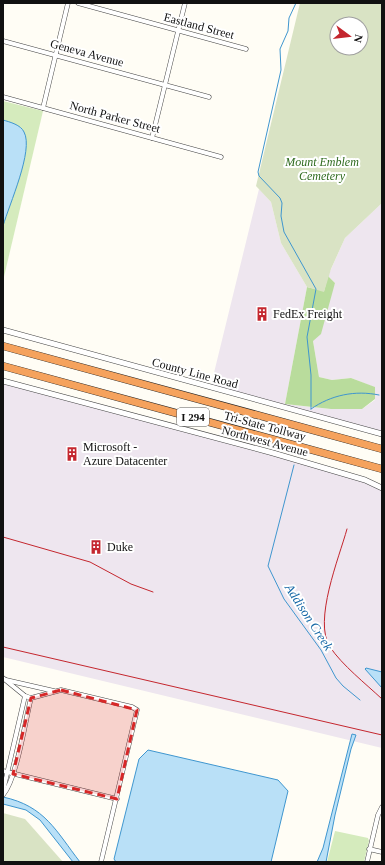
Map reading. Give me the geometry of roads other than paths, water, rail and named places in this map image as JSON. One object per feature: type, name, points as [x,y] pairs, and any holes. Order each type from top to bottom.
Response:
[{"type":"highway","name":"Tri-State Tollway","points":[[3,346],[382,449]]},
{"type":"highway","name":"Tri-State Tollway","points":[[3,366],[382,470]]},
{"type":"street","points":[[43,108],[68,3]]},
{"type":"street","name":"Eastland Street","points":[[78,3],[246,48]]},
{"type":"street","points":[[152,138],[185,3]]},
{"type":"street","name":"Geneva Avenue","points":[[3,41],[210,97]]},
{"type":"street","name":"North Parker Street","points":[[3,97],[221,156]]},
{"type":"street","name":"County Line Road","points":[[3,330],[382,434]]},
{"type":"street","name":"Northwest Avenue","points":[[3,381],[280,455],[365,480],[382,488]]},
{"type":"street","points":[[4,679],[56,691]]},
{"type":"street","points":[[4,679],[25,696],[31,698],[61,690],[132,707],[137,710],[102,862]]},
{"type":"street","points":[[3,791],[5,772],[25,696]]},
{"type":"street","points":[[3,796],[13,774],[31,698]]},
{"type":"street","points":[[5,772],[117,798]]},
{"type":"street","points":[[367,862],[378,815],[382,807]]},
{"type":"street","points":[[370,849],[382,852]]},
{"type":"water","points":[[3,120],[15,124],[23,130],[26,140],[26,151],[20,178],[3,226]]},
{"type":"water","points":[[365,669],[382,672],[382,688]]},
{"type":"water","points":[[352,734],[356,735],[351,749],[335,815],[326,862],[317,862],[323,848]]},
{"type":"water","points":[[148,750],[278,780],[288,791],[271,862],[116,862],[114,859],[139,759]]},
{"type":"water","points":[[3,797],[17,801],[39,813],[56,830],[80,862],[73,862],[40,820],[26,810],[3,804]]},
{"type":"waterway","points":[[296,3],[289,18],[288,31],[280,49],[281,70],[258,172],[259,176],[280,198],[282,203],[281,216],[284,232],[316,289],[307,337],[311,375],[311,409]]},
{"type":"waterway","name":"Addison Creek","points":[[311,409],[327,400],[344,395],[361,393],[379,395]]},
{"type":"waterway","name":"Addison Creek","points":[[294,465],[268,566],[284,599],[321,650],[336,678],[360,700]]},
{"type":"railway","points":[[347,529],[329,589],[324,622],[326,636],[330,647],[341,661],[382,699]]},
{"type":"railway","points":[[3,537],[90,562],[131,584],[153,592]]},
{"type":"railway","points":[[3,647],[382,735]]},
{"type":"place","name":"FedEx Freight","points":[[262,314]]},
{"type":"place","name":"Microsoft - Azure Datacenter","points":[[72,454]]},
{"type":"place","name":"Duke","points":[[96,547]]},
{"type":"park label","name":"Mount Emblem Cemetery","points":[[322,169]]}]
